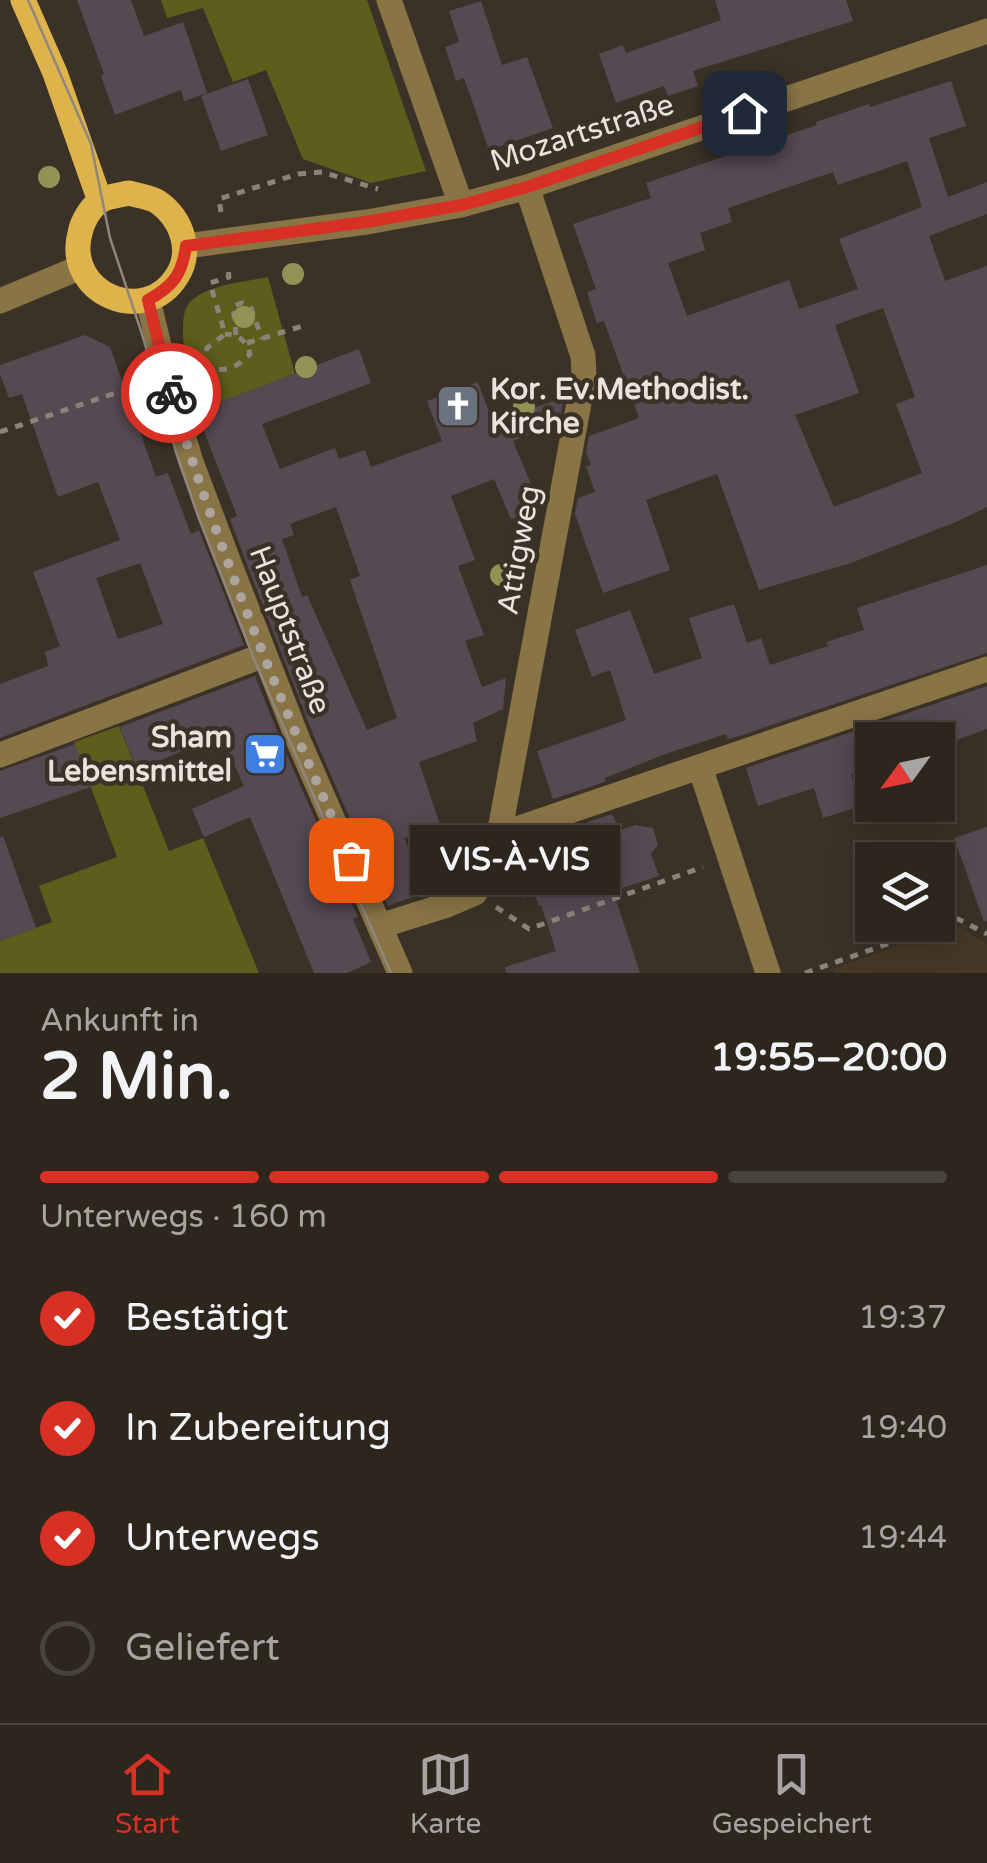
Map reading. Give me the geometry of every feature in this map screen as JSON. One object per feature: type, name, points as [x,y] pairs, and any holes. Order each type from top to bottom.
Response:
[{"type":"main road","points":[[23,0],[55,73],[100,201]]},
{"type":"main road","points":[[129,193],[156,200],[177,220],[186,246],[183,264],[163,292],[148,300],[132,302],[107,297],[91,285],[81,267],[76,245],[82,222],[100,201],[129,193]]},
{"type":"street","points":[[389,0],[462,205]]},
{"type":"street","name":"Mozartstraße","points":[[186,246],[462,205],[986,36]]},
{"type":"street","name":"Attigweg","points":[[481,882],[499,835],[584,376],[582,356],[527,187]]},
{"type":"street","points":[[0,301],[81,267]]},
{"type":"street","name":"Hauptstraße","points":[[148,300],[191,462],[264,655],[380,926],[389,970]]},
{"type":"street","points":[[0,754],[264,655]]},
{"type":"street","points":[[499,835],[987,668]]},
{"type":"street","points":[[700,767],[768,973]]},
{"type":"street","points":[[380,926],[447,905],[481,882]]},
{"type":"path","points":[[236,335],[233,306],[242,302],[250,308],[262,339]]},
{"type":"path","points":[[247,343],[306,325]]},
{"type":"path","points":[[204,364],[213,370],[225,370],[250,354],[247,343],[236,335],[224,334]]},
{"type":"path","points":[[0,432],[141,384]]},
{"type":"path","points":[[481,882],[529,929],[730,858]]},
{"type":"path","points":[[805,973],[958,919],[987,934]]},
{"type":"shaded area","points":[[161,0],[367,0],[426,171],[371,183],[303,159],[266,70],[233,82],[203,8],[167,18]]},
{"type":"shaded area","points":[[268,277],[295,374],[196,411],[183,337],[186,310],[191,301],[208,291]]},
{"type":"shaded area","points":[[119,726],[169,851],[203,838],[259,973],[0,973],[0,941],[52,922],[39,886],[117,857],[74,742]]},
{"type":"shaded area","points":[[955,925],[987,944],[987,973],[834,973],[833,969],[908,942],[955,942]]},
{"type":"building","points":[[77,0],[131,0],[144,36],[183,22],[207,93],[184,101],[181,90],[115,115]]},
{"type":"building","points":[[715,0],[846,0],[853,21],[693,71],[698,86],[668,96],[664,86],[616,103],[599,54],[623,45],[626,53],[721,20]]},
{"type":"building","points":[[481,1],[502,65],[527,57],[553,128],[489,150],[464,78],[456,81],[445,47],[459,42],[449,11]]},
{"type":"building","points":[[248,79],[268,135],[221,151],[201,96]]},
{"type":"building","points":[[951,81],[966,126],[929,138],[948,197],[987,182],[987,214],[929,236],[945,281],[987,266],[987,507],[851,563],[759,590],[717,474],[646,500],[670,570],[603,593],[575,514],[578,498],[595,492],[586,466],[591,465],[586,452],[589,436],[639,418],[604,321],[597,323],[587,292],[596,289],[573,224],[651,198],[646,183],[869,104],[870,107]],"holes":[[[907,161],[922,207],[839,239],[858,289],[799,309],[789,280],[687,316],[668,263],[705,250],[700,233],[732,222],[728,208],[833,172],[838,185]],[[883,308],[915,397],[896,404],[922,473],[834,507],[795,415],[859,393],[835,325]]]},
{"type":"building","points":[[85,335],[110,347],[156,477],[168,473],[191,534],[199,530],[244,645],[0,738],[0,684],[48,666],[45,652],[60,646],[33,572],[120,540],[98,482],[58,497],[22,394],[9,398],[0,365]],"holes":[[[140,563],[163,624],[118,639],[96,578]]]},
{"type":"building","points":[[359,349],[371,383],[262,424],[280,469],[335,448],[339,459],[365,450],[371,467],[442,441],[427,401],[478,382],[493,423],[564,397],[559,424],[513,441],[541,508],[511,519],[494,479],[451,496],[475,560],[458,566],[484,635],[465,641],[482,687],[506,678],[503,709],[473,723],[477,741],[419,762],[440,825],[404,838],[426,892],[388,906],[313,734],[246,562],[230,519],[237,516],[196,411]],"holes":[[[336,507],[360,576],[350,580],[397,718],[367,730],[307,595],[302,597],[282,539],[294,535],[290,524]]]},
{"type":"building","points":[[987,565],[987,653],[736,737],[728,739],[726,734],[668,753],[605,778],[599,784],[553,799],[537,751],[626,720],[610,670],[592,677],[575,630],[630,610],[654,674],[702,658],[689,618],[734,604],[747,643],[761,638],[770,665],[864,630],[857,608]]},
{"type":"building","points":[[255,676],[358,917],[353,919],[371,962],[347,973],[314,973],[250,817],[204,837],[192,809],[244,786],[221,735],[137,770],[120,727]]},
{"type":"building","points":[[987,686],[987,729],[955,741],[955,722],[881,722]]},
{"type":"building","points":[[855,731],[855,773],[851,774],[855,808],[823,818],[814,788],[758,806],[746,768]]},
{"type":"building","points":[[75,744],[91,787],[0,818],[0,771]]},
{"type":"building","points":[[612,814],[620,830],[636,825],[653,828],[658,845],[651,854],[659,876],[613,891],[640,973],[506,973],[505,967],[556,951],[535,895],[523,898],[514,871],[525,867],[522,855],[566,838],[564,830]]},
{"type":"building","points":[[987,827],[987,921],[984,922],[954,838]]},
{"type":"building","points":[[3,836],[36,928],[0,941],[0,837]]},
{"type":"tram line","points":[[28,0],[91,144],[110,238],[198,516],[254,659],[391,973]]},
{"type":"way so far","points":[[171,393],[191,462],[264,655],[351,860]]},
{"type":"place","name":"Kor. Ev.Methodist. Kirche","points":[[458,406]]},
{"type":"place","name":"Sham Lebensmittel","points":[[265,754]]},
{"type":"place","name":"VIS-À-VIS","points":[[351,860]]},
{"type":"route","points":[[171,393],[148,300],[175,279],[186,246],[462,205],[527,187],[744,113]]}]
